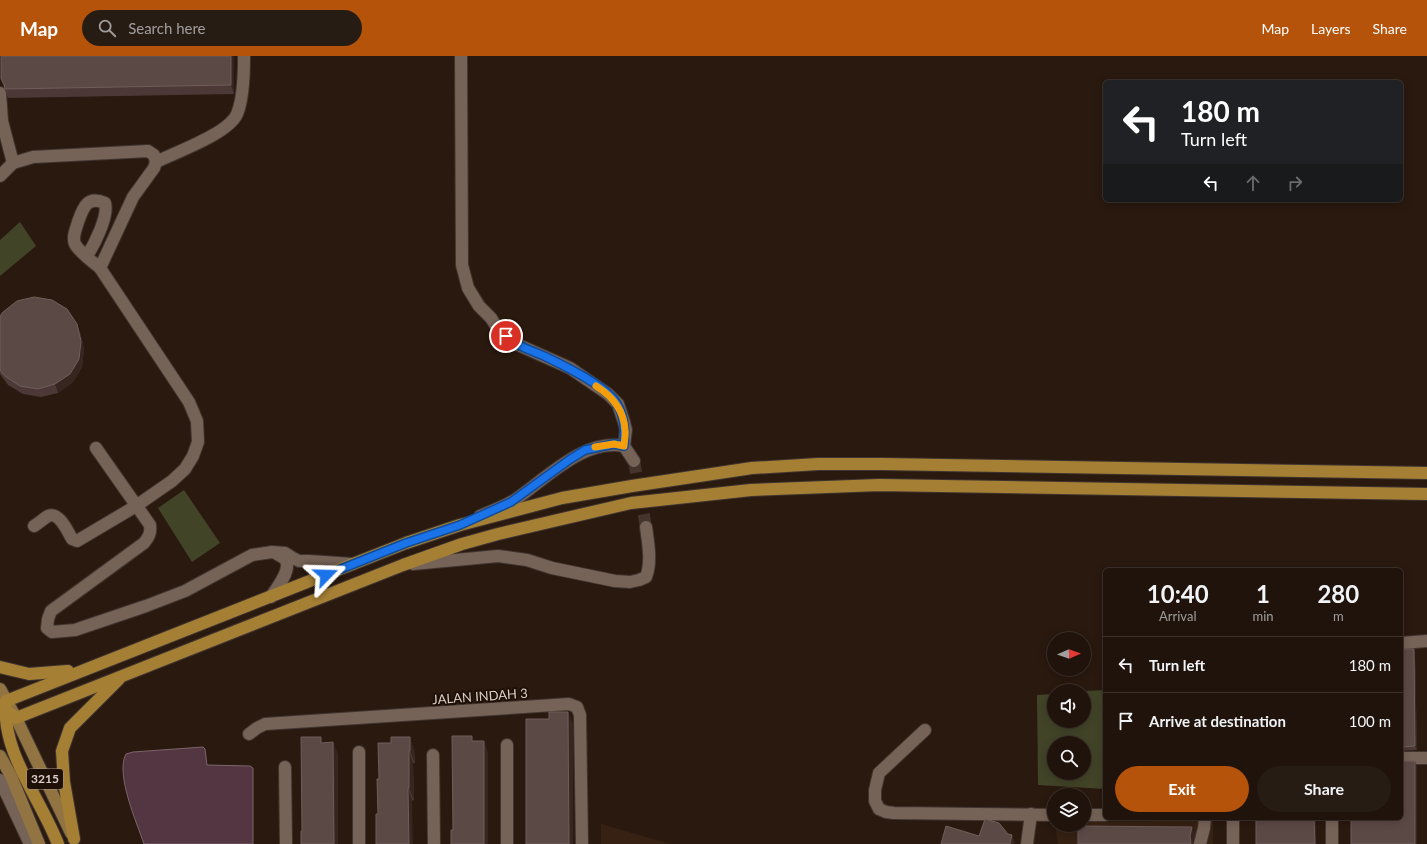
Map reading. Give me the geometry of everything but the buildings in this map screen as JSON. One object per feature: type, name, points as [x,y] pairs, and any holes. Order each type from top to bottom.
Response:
[{"type":"highway","points":[[4,706],[82,670],[406,543],[460,525],[562,498],[624,487],[752,468],[810,464],[1427,473]]},
{"type":"highway","points":[[4,706],[16,718],[403,565],[462,544],[498,534],[631,503],[751,490],[879,485],[1427,494]]},
{"type":"highway","points":[[0,667],[29,674],[82,670]]},
{"type":"highway","points":[[75,842],[64,782],[62,751],[70,728],[122,675]]},
{"type":"highway","points":[[4,706],[13,752],[58,844]]},
{"type":"main road","points":[[0,689],[4,706]]},
{"type":"main road","name":"3215","points":[[16,718],[75,842]]},
{"type":"main road","name":"3215","points":[[0,756],[11,776],[39,844]]},
{"type":"street","points":[[156,162],[215,135],[226,128],[237,116],[240,106],[244,56]]},
{"type":"street","points":[[461,56],[462,265],[468,288],[479,306],[491,318],[498,329],[514,343],[570,368],[608,394],[618,404],[626,430],[624,446],[634,461]]},
{"type":"street","points":[[0,93],[2,121],[13,163]]},
{"type":"street","points":[[0,176],[13,163],[33,157],[148,151],[154,155],[156,162],[154,168],[133,197],[100,268]]},
{"type":"street","points":[[34,526],[50,516],[55,516],[60,520],[72,539],[77,540],[136,506],[172,481],[185,469],[198,442],[196,421],[189,402],[100,268],[87,256]]},
{"type":"street","points":[[460,525],[511,502],[585,450],[614,444],[624,446]]},
{"type":"street","points":[[96,448],[150,525],[149,538],[51,611],[47,628],[52,632],[74,630],[185,592],[252,555],[285,552],[292,558],[300,561],[353,564]]},
{"type":"street","points":[[403,565],[498,556],[527,560],[552,568],[615,581],[630,582],[646,577],[649,570],[646,526]]},
{"type":"street","points":[[271,597],[288,568],[284,558],[272,552]]},
{"type":"street","points":[[1403,643],[1427,642]]},
{"type":"street","name":"JALAN INDAH 3","points":[[249,734],[265,724],[569,704],[577,707],[580,715],[582,844]]},
{"type":"street","points":[[925,730],[878,773],[875,801],[879,809],[894,813],[1047,815]]},
{"type":"street","points":[[507,745],[507,844]]},
{"type":"street","points":[[359,752],[359,844]]},
{"type":"street","points":[[433,755],[434,844]]},
{"type":"street","points":[[1403,758],[1427,758]]},
{"type":"street","points":[[285,768],[286,844]]},
{"type":"street","points":[[0,780],[30,844]]},
{"type":"street","points":[[1027,844],[1031,814]]},
{"type":"street","points":[[1091,815],[1103,815]]},
{"type":"street","points":[[1200,844],[1205,820]]},
{"type":"street","points":[[1233,820],[1233,844]]},
{"type":"street","points":[[1332,820],[1332,844]]},
{"type":"shaded area","points":[[203,747],[205,749],[207,765],[250,766],[253,768],[253,844],[144,844],[132,812],[125,786],[123,763],[126,754],[133,752]]},
{"type":"shaded area","points":[[1213,820],[1213,844],[1058,844],[1056,832],[1091,832],[1091,822]]},
{"type":"shaded area","points":[[601,824],[671,844],[601,844]]},
{"type":"green space","points":[[20,222],[36,246],[0,276],[0,240]]},
{"type":"green space","points":[[184,490],[220,543],[192,562],[158,508]]},
{"type":"green space","points":[[1103,690],[1103,789],[1038,785],[1037,695],[1047,694],[1047,728],[1091,728],[1091,691]]},
{"type":"tunnel","points":[[634,461],[646,527]]},
{"type":"slow traffic","points":[[595,447],[614,444],[624,446],[626,430],[618,404],[608,394],[596,386]]},
{"type":"route","points":[[326,575],[406,543],[460,525],[511,502],[585,450],[614,444],[624,446],[626,430],[624,422],[618,404],[608,394],[570,368],[514,343],[506,336]]}]
